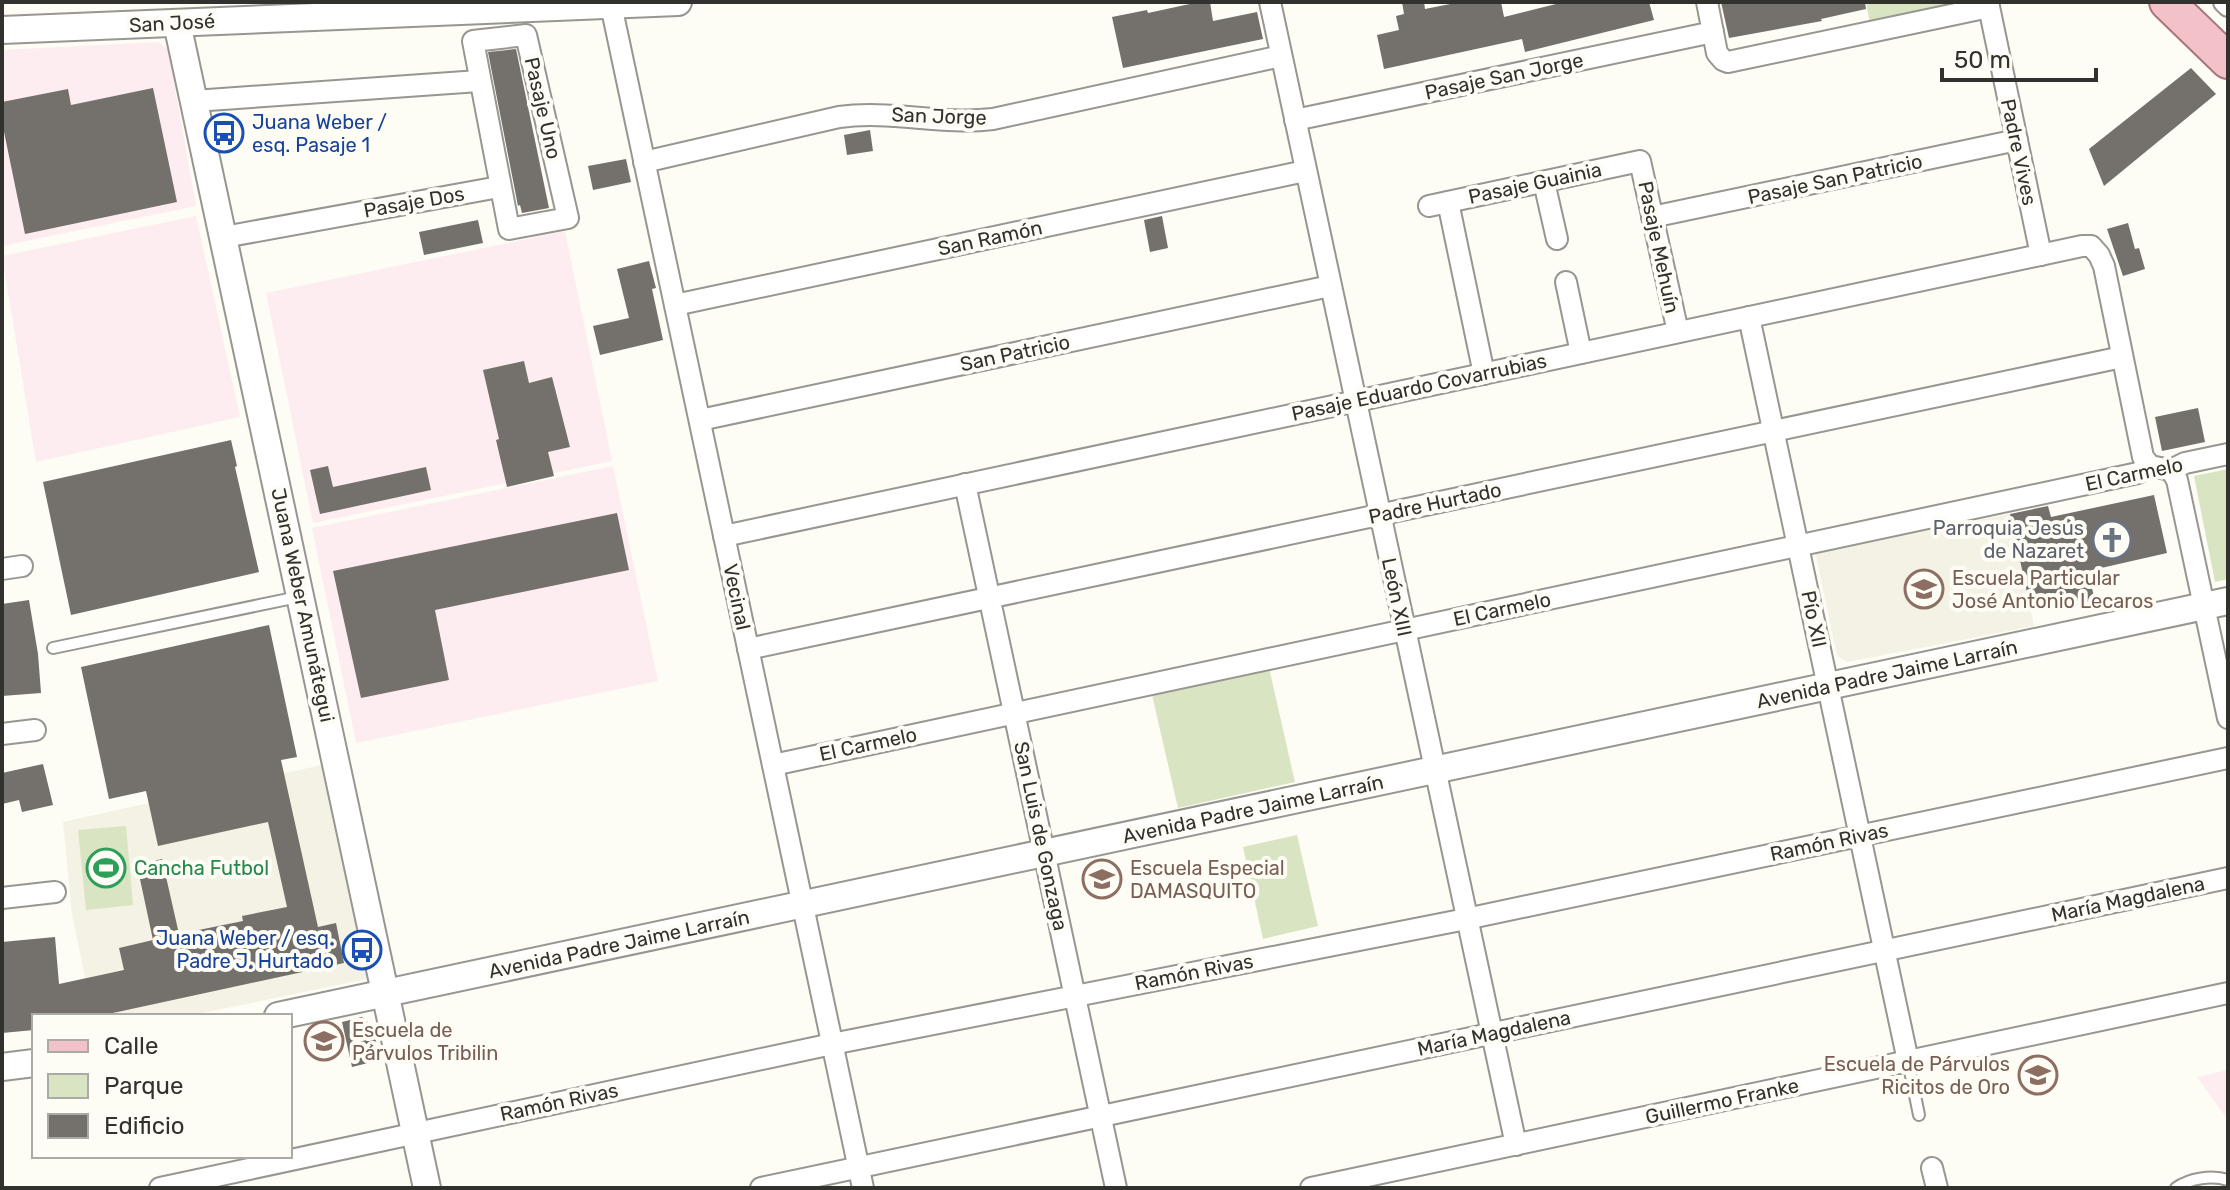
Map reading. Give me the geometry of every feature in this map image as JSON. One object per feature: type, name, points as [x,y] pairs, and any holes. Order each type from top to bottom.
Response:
[{"type":"main road","points":[[2167,2],[2228,61]]},
{"type":"main road","points":[[2198,2],[2228,32]]},
{"type":"street","name":"San José","points":[[2,30],[177,23],[311,9],[678,2]]},
{"type":"street","name":"León XIII","points":[[1270,2],[1516,1145]]},
{"type":"street","points":[[1707,2],[1717,53],[1728,62],[1988,4]]},
{"type":"street","points":[[2224,2],[2228,6]]},
{"type":"street","name":"Vecinal","points":[[624,4],[644,162],[863,1188]]},
{"type":"street","name":"Padre Vives","points":[[1988,4],[2041,255]]},
{"type":"street","name":"Juana Weber Amunátegui","points":[[177,23],[427,1188]]},
{"type":"street","name":"Pasaje San Jorge","points":[[1295,120],[1713,32]]},
{"type":"street","name":"Pasaje Uno","points":[[479,81],[473,41],[526,35],[568,218],[509,229],[499,187]]},
{"type":"street","name":"San Jorge","points":[[644,162],[862,114],[960,121],[993,119],[1281,56]]},
{"type":"street","points":[[194,101],[479,81],[499,187]]},
{"type":"street","name":"Pasaje San Patricio","points":[[1652,217],[2017,140]]},
{"type":"street","name":"Pasaje Mehuín","points":[[1640,161],[1678,332]]},
{"type":"street","name":"Pasaje Guainia","points":[[1484,374],[1438,204],[1640,161]]},
{"type":"street","name":"San Ramón","points":[[675,305],[1305,171]]},
{"type":"street","points":[[1544,182],[1557,239]]},
{"type":"street","name":"Pasaje Dos","points":[[224,237],[499,187]]},
{"type":"street","name":"Pasaje Eduardo Covarrubias","points":[[724,536],[2082,246],[2091,246],[2104,266],[2122,357]]},
{"type":"street","points":[[1566,282],[1581,353]]},
{"type":"street","name":"San Patricio","points":[[700,420],[1330,286]]},
{"type":"street","name":"Pío XII","points":[[1749,317],[1908,1061]]},
{"type":"street","points":[[2122,357],[2143,457],[2150,466]]},
{"type":"street","name":"Padre Hurtado","points":[[748,649],[2122,357]]},
{"type":"street","name":"El Carmelo","points":[[773,765],[2138,473],[2150,466],[2171,470],[2185,463],[2228,454]]},
{"type":"street","points":[[2171,470],[2177,480],[2216,604],[2228,718]]},
{"type":"street","name":"San Luis de Gonzaga","points":[[965,484],[1116,1188]]},
{"type":"street","name":"Avenida Padre Jaime Larraín","points":[[288,1014],[2216,604]]},
{"type":"street","points":[[2,734],[35,730]]},
{"type":"street","name":"Ramón Rivas","points":[[160,1188],[832,1044],[1466,919],[2228,758]]},
{"type":"street","name":"María Magdalena","points":[[761,1188],[2228,878]]},
{"type":"street","points":[[2,898],[55,892]]},
{"type":"street","name":"Guillermo Franke","points":[[1311,1188],[2228,993]]},
{"type":"street","points":[[2,1067],[32,1063]]},
{"type":"street","points":[[1932,1168],[1937,1188]]},
{"type":"lane","points":[[53,648],[301,596]]},
{"type":"lane","points":[[1908,1061],[1919,1115]]},
{"type":"lane","points":[[2176,1188],[2183,1183],[2216,1176],[2228,1180]]},
{"type":"shaded area","points":[[158,42],[168,49],[196,206],[2,246],[2,50]]},
{"type":"shaded area","points":[[196,216],[240,417],[36,462],[2,256]]},
{"type":"shaded area","points":[[565,231],[612,461],[313,523],[266,293]]},
{"type":"shaded area","points":[[613,466],[658,681],[356,743],[312,528]]},
{"type":"shaded area","name":"Escuela Particular José Antonio Lecaros","points":[[2010,514],[2034,626],[1847,662],[1837,656],[1815,551]]},
{"type":"shaded area","points":[[322,765],[367,979],[198,1014],[93,1014],[72,914],[63,822]]},
{"type":"shaded area","points":[[2228,1070],[2228,1120],[2197,1077]]},
{"type":"green space","points":[[1866,2],[1976,2],[1870,24]]},
{"type":"green space","points":[[2228,469],[2228,579],[2215,582],[2194,476]]},
{"type":"green space","points":[[1267,659],[1295,782],[1178,808],[1150,686]]},
{"type":"green space","name":"Cancha Futbol","points":[[126,826],[133,905],[86,910],[78,830]]},
{"type":"green space","points":[[1297,835],[1318,926],[1263,939],[1243,847]]},
{"type":"building","points":[[1210,2],[1213,21],[1257,12],[1263,39],[1123,68],[1112,17]]},
{"type":"building","points":[[1402,2],[1424,2],[1425,9],[1460,2],[1501,2],[1504,17],[1564,2],[1649,2],[1654,20],[1525,52],[1522,39],[1384,69],[1377,35],[1399,30],[1396,16],[1404,14]]},
{"type":"building","points":[[1721,2],[1865,2],[1866,9],[1822,21],[1729,38]]},
{"type":"building","points":[[516,49],[549,208],[522,213],[518,206],[488,52]]},
{"type":"building","points":[[2191,68],[2216,94],[2104,186],[2089,149]]},
{"type":"building","points":[[153,88],[177,202],[25,234],[2,122],[2,102],[68,89],[71,105]]},
{"type":"building","points":[[870,130],[873,151],[847,155],[844,135]]},
{"type":"building","points":[[626,159],[631,182],[593,190],[588,166]]},
{"type":"building","points":[[1162,216],[1168,248],[1150,252],[1144,220]]},
{"type":"building","points":[[478,220],[483,243],[424,255],[419,232]]},
{"type":"building","points":[[2128,223],[2135,249],[2139,248],[2145,269],[2123,276],[2107,229]]},
{"type":"building","points":[[649,261],[663,340],[600,355],[593,326],[629,318],[617,269]]},
{"type":"building","points":[[524,361],[529,383],[552,377],[570,447],[548,452],[554,476],[507,487],[483,370]]},
{"type":"building","points":[[2198,408],[2205,442],[2162,451],[2155,417]]},
{"type":"building","points":[[231,440],[259,572],[71,615],[43,482]]},
{"type":"building","points":[[328,466],[333,487],[426,467],[431,490],[320,514],[310,470]]},
{"type":"building","points":[[2154,495],[2167,553],[2088,571],[2095,601],[2055,610],[2054,606],[2031,611],[2010,514],[2048,506],[2051,517]]},
{"type":"building","points":[[617,513],[629,570],[435,610],[449,680],[361,698],[333,571]]},
{"type":"building","points":[[29,600],[41,693],[2,696],[2,604]]},
{"type":"building","points":[[269,625],[297,757],[281,760],[318,927],[336,923],[344,963],[108,1014],[32,1014],[32,1030],[2,1033],[2,942],[55,937],[59,984],[124,970],[119,948],[153,940],[137,865],[162,859],[179,934],[243,921],[242,916],[287,907],[268,822],[158,846],[146,791],[109,799],[81,667]]},
{"type":"building","points":[[43,764],[53,805],[22,812],[19,800],[2,804],[2,773]]},
{"type":"building","points":[[362,1017],[373,1027],[380,1060],[352,1067],[342,1022]]},
{"type":"place","name":"Juana Weber / esq. Pasaje 1","points":[[224,133]]},
{"type":"place","name":"Parroquia Jesús de Nazaret","points":[[2112,540]]},
{"type":"place","name":"Escuela Particular José Antonio Lecaros","points":[[1924,589]]},
{"type":"place","name":"Cancha Futbol","points":[[106,868]]},
{"type":"place","name":"Escuela Especial DAMASQUITO","points":[[1102,879]]},
{"type":"place","name":"Juana Weber / esq. Padre J. Hurtado","points":[[362,950]]},
{"type":"place","name":"Escuela de Párvulos Tribilin","points":[[324,1041]]},
{"type":"place","name":"Escuela de Párvulos Ricitos de Oro","points":[[2038,1075]]}]
